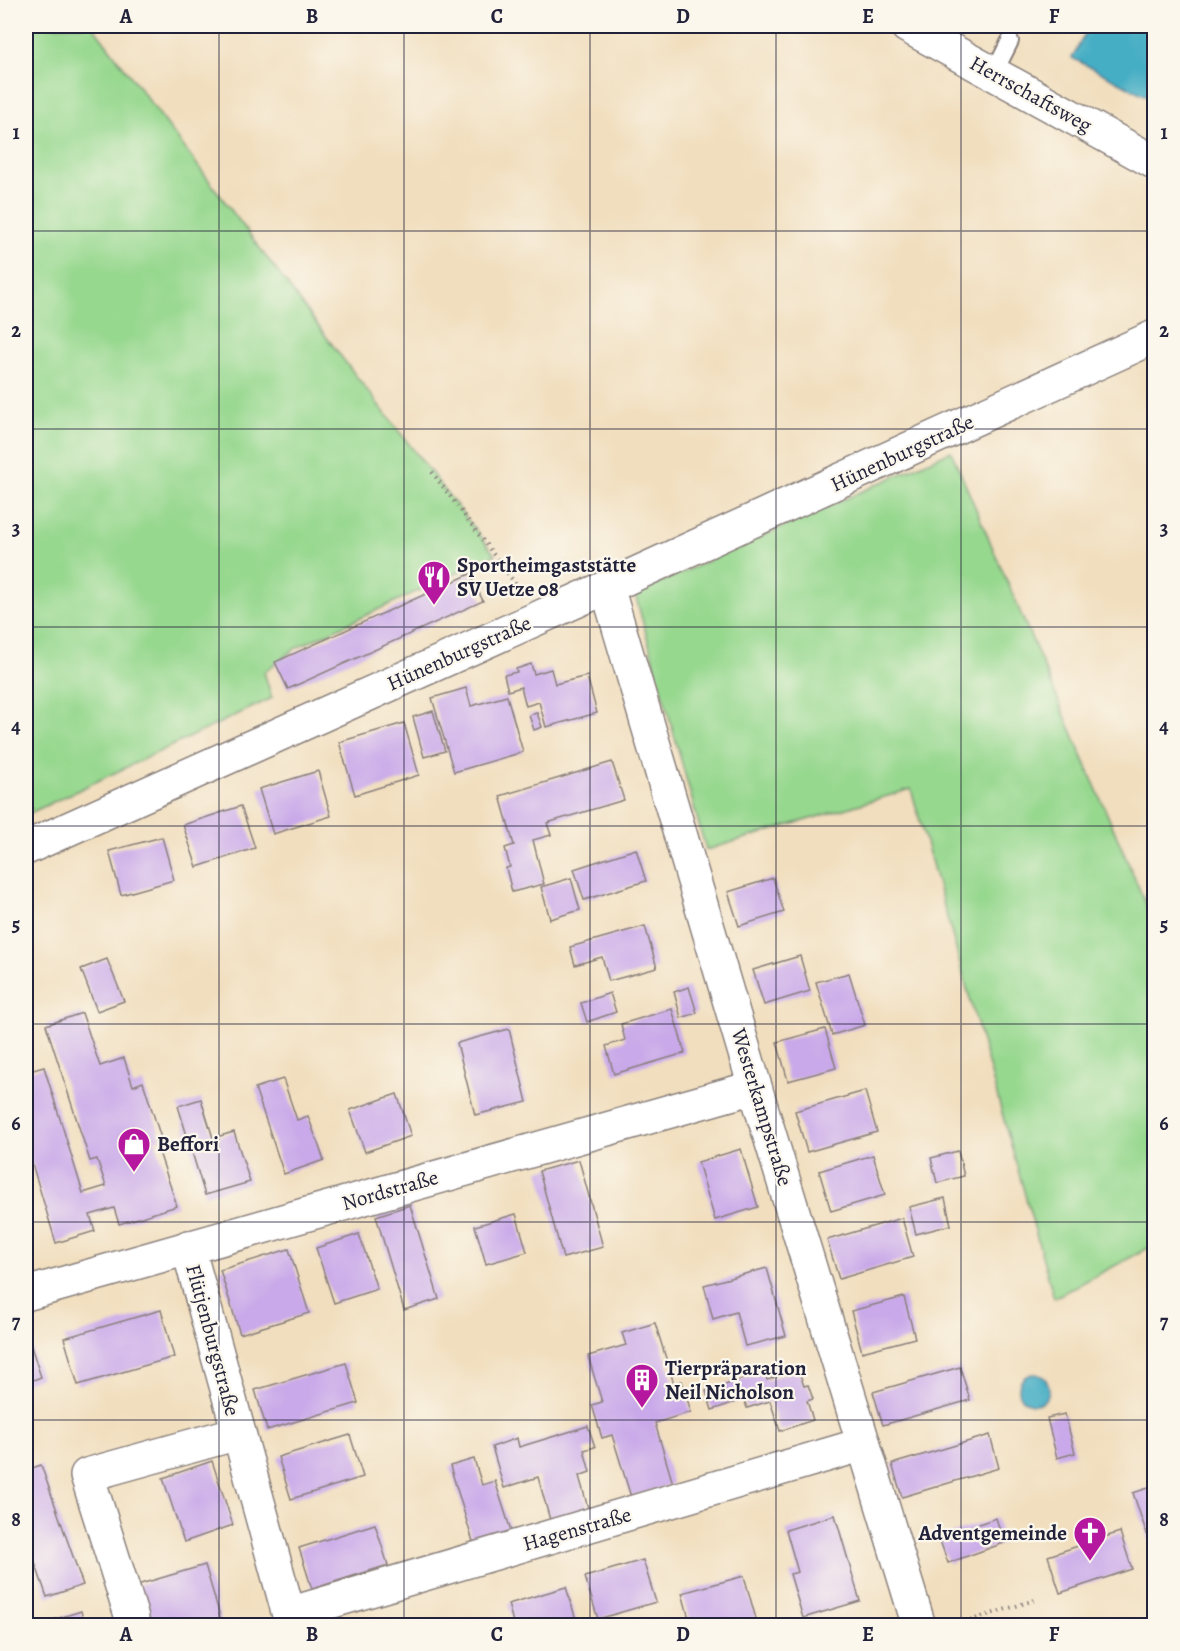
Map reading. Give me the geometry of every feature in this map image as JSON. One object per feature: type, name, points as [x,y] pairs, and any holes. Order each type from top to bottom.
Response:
[{"type":"street","name":"Herrschaftsweg","points":[[907,26],[1155,162]]},
{"type":"street","name":"Hünenburgstraße","points":[[26,848],[608,587],[1155,337]]},
{"type":"street","name":"Westerkampstraße","points":[[608,587],[755,1087],[919,1626]]},
{"type":"street","name":"Nordstraße","points":[[26,1294],[755,1087]]},
{"type":"street","name":"Flütjenburgstraße","points":[[188,1247],[290,1620]]},
{"type":"street","name":"Flütjenburgstraße","points":[[132,1618],[87,1475],[238,1433]]},
{"type":"street","name":"Hagenstraße","points":[[290,1620],[864,1444]]},
{"type":"lane","points":[[994,73],[1011,41]]},
{"type":"path","points":[[432,472],[541,617]]},
{"type":"path","points":[[953,1626],[1038,1599]]},
{"type":"green space","points":[[26,26],[93,26],[346,363],[495,555],[296,648],[264,672],[272,698],[26,815]]},
{"type":"green space","points":[[951,451],[1154,923],[1154,1245],[1054,1298],[911,789],[706,850],[635,594]]},
{"type":"water","points":[[1089,26],[1154,26],[1154,96],[1152,99],[1072,58]]},
{"type":"water","points":[[1034,1374],[1040,1375],[1048,1383],[1048,1395],[1040,1403],[1034,1404],[1028,1403],[1020,1395],[1019,1389],[1020,1383],[1028,1375]]},
{"type":"building","points":[[470,574],[483,601],[288,689],[275,662]]},
{"type":"building","points":[[531,664],[534,674],[551,669],[555,684],[587,676],[597,713],[546,727],[539,702],[526,706],[521,687],[508,691],[504,675],[517,672],[516,669]]},
{"type":"building","points":[[466,688],[471,706],[507,696],[523,752],[454,772],[432,698]]},
{"type":"building","points":[[433,711],[445,751],[424,757],[413,717]]},
{"type":"building","points":[[537,713],[542,727],[534,730],[529,715]]},
{"type":"building","points":[[404,723],[419,775],[355,795],[339,742]]},
{"type":"building","points":[[612,762],[624,800],[547,823],[551,835],[533,840],[544,884],[512,892],[506,868],[510,867],[505,848],[514,845],[500,796]]},
{"type":"building","points":[[318,771],[331,816],[273,834],[259,789]]},
{"type":"building","points":[[241,806],[255,848],[197,867],[183,825]]},
{"type":"building","points":[[162,837],[174,880],[121,895],[109,851]]},
{"type":"building","points":[[636,849],[646,881],[584,900],[574,869]]},
{"type":"building","points":[[571,878],[580,910],[550,919],[541,887]]},
{"type":"building","points":[[773,878],[784,912],[739,926],[728,892]]},
{"type":"building","points":[[645,926],[657,968],[609,981],[602,957],[575,965],[570,947]]},
{"type":"building","points":[[800,956],[810,991],[764,1005],[753,970]]},
{"type":"building","points":[[107,959],[124,1001],[97,1011],[81,969]]},
{"type":"building","points":[[849,973],[865,1025],[832,1035],[816,982]]},
{"type":"building","points":[[689,987],[697,1013],[681,1018],[674,992]]},
{"type":"building","points":[[610,993],[616,1012],[587,1022],[581,1003]]},
{"type":"building","points":[[672,1009],[685,1053],[614,1074],[606,1046],[625,1040],[621,1024]]},
{"type":"building","points":[[82,1013],[100,1066],[124,1058],[133,1086],[143,1082],[161,1138],[155,1140],[177,1206],[119,1224],[114,1208],[90,1215],[95,1231],[56,1243],[26,1144],[26,1113],[30,1112],[26,1099],[26,1072],[44,1067],[83,1193],[106,1186],[97,1159],[90,1161],[46,1025]]},
{"type":"building","points":[[509,1029],[527,1102],[475,1115],[457,1043]]},
{"type":"building","points":[[825,1029],[836,1068],[788,1081],[777,1042]]},
{"type":"building","points":[[283,1079],[297,1120],[308,1116],[324,1160],[284,1174],[255,1088]]},
{"type":"building","points":[[865,1091],[877,1132],[807,1152],[795,1111]]},
{"type":"building","points":[[397,1094],[411,1136],[365,1152],[350,1110]]},
{"type":"building","points":[[201,1099],[213,1138],[234,1132],[250,1182],[205,1195],[178,1106]]},
{"type":"building","points":[[741,1149],[758,1207],[715,1220],[698,1162]]},
{"type":"building","points":[[958,1151],[964,1176],[937,1183],[931,1158]]},
{"type":"building","points":[[873,1155],[885,1195],[831,1211],[819,1171]]},
{"type":"building","points":[[579,1160],[603,1247],[563,1258],[539,1171]]},
{"type":"building","points":[[945,1198],[951,1225],[916,1234],[909,1207]]},
{"type":"building","points":[[410,1205],[439,1299],[404,1310],[376,1216]]},
{"type":"building","points":[[516,1214],[527,1252],[486,1264],[475,1226]]},
{"type":"building","points":[[902,1218],[913,1257],[839,1279],[827,1240]]},
{"type":"building","points":[[26,1230],[32,1247],[26,1250]]},
{"type":"building","points":[[359,1234],[377,1289],[334,1303],[316,1248]]},
{"type":"building","points":[[289,1249],[309,1313],[240,1334],[220,1270]]},
{"type":"building","points":[[767,1268],[786,1336],[745,1346],[736,1312],[713,1319],[704,1285]]},
{"type":"building","points":[[904,1297],[915,1338],[862,1352],[851,1311]]},
{"type":"building","points":[[161,1310],[174,1357],[78,1385],[64,1338]]},
{"type":"building","name":"Tierpräparation Neil Nicholson","points":[[655,1323],[674,1384],[682,1381],[691,1412],[655,1423],[673,1484],[631,1497],[612,1435],[602,1438],[592,1405],[602,1402],[588,1356],[626,1345],[622,1333]]},
{"type":"building","points":[[26,1331],[41,1377],[26,1383]]},
{"type":"building","points":[[346,1363],[358,1403],[267,1430],[255,1390]]},
{"type":"building","points":[[960,1367],[970,1400],[883,1425],[873,1392]]},
{"type":"building","points":[[798,1369],[804,1386],[808,1385],[813,1399],[807,1401],[813,1420],[780,1431],[770,1401],[747,1408],[744,1399],[712,1410],[706,1391],[765,1372],[767,1380]]},
{"type":"building","points":[[1065,1414],[1075,1453],[1057,1458],[1047,1418]]},
{"type":"building","points":[[588,1426],[595,1447],[584,1450],[590,1472],[579,1476],[588,1508],[550,1520],[538,1477],[504,1488],[492,1447],[517,1438],[519,1447]]},
{"type":"building","points":[[350,1435],[363,1477],[291,1499],[278,1457]]},
{"type":"building","points":[[990,1435],[999,1468],[902,1497],[892,1464]]},
{"type":"building","points":[[474,1459],[482,1485],[495,1481],[512,1534],[474,1545],[450,1466]]},
{"type":"building","points":[[212,1461],[233,1525],[184,1542],[163,1478]]},
{"type":"building","points":[[41,1465],[83,1585],[47,1597],[33,1557],[26,1559],[26,1470]]},
{"type":"building","points":[[1154,1486],[1154,1555],[1133,1493]]},
{"type":"building","points":[[835,1515],[860,1601],[803,1618],[790,1574],[798,1572],[786,1530]]},
{"type":"building","points":[[996,1518],[1004,1543],[948,1563],[939,1538]]},
{"type":"building","points":[[375,1524],[388,1565],[312,1589],[299,1548]]},
{"type":"building","name":"Adventgemeinde","points":[[1120,1532],[1132,1569],[1060,1593],[1048,1556]]},
{"type":"building","points":[[643,1560],[656,1602],[598,1619],[585,1577]]},
{"type":"building","points":[[205,1565],[223,1626],[186,1626],[185,1623],[177,1626],[149,1626],[137,1585]]},
{"type":"building","points":[[744,1576],[758,1626],[691,1626],[682,1593]]},
{"type":"building","points":[[566,1587],[578,1626],[514,1626],[508,1604]]},
{"type":"building","points":[[81,1611],[85,1626],[37,1626],[37,1625]]},
{"type":"place","name":"Sportheimgaststätte SV Uetze 08","points":[[434,606]]},
{"type":"place","name":"Beffori","points":[[134,1173]]},
{"type":"place","name":"Tierpräparation Neil Nicholson","points":[[642,1409]]},
{"type":"place","name":"Adventgemeinde","points":[[1090,1562]]}]
